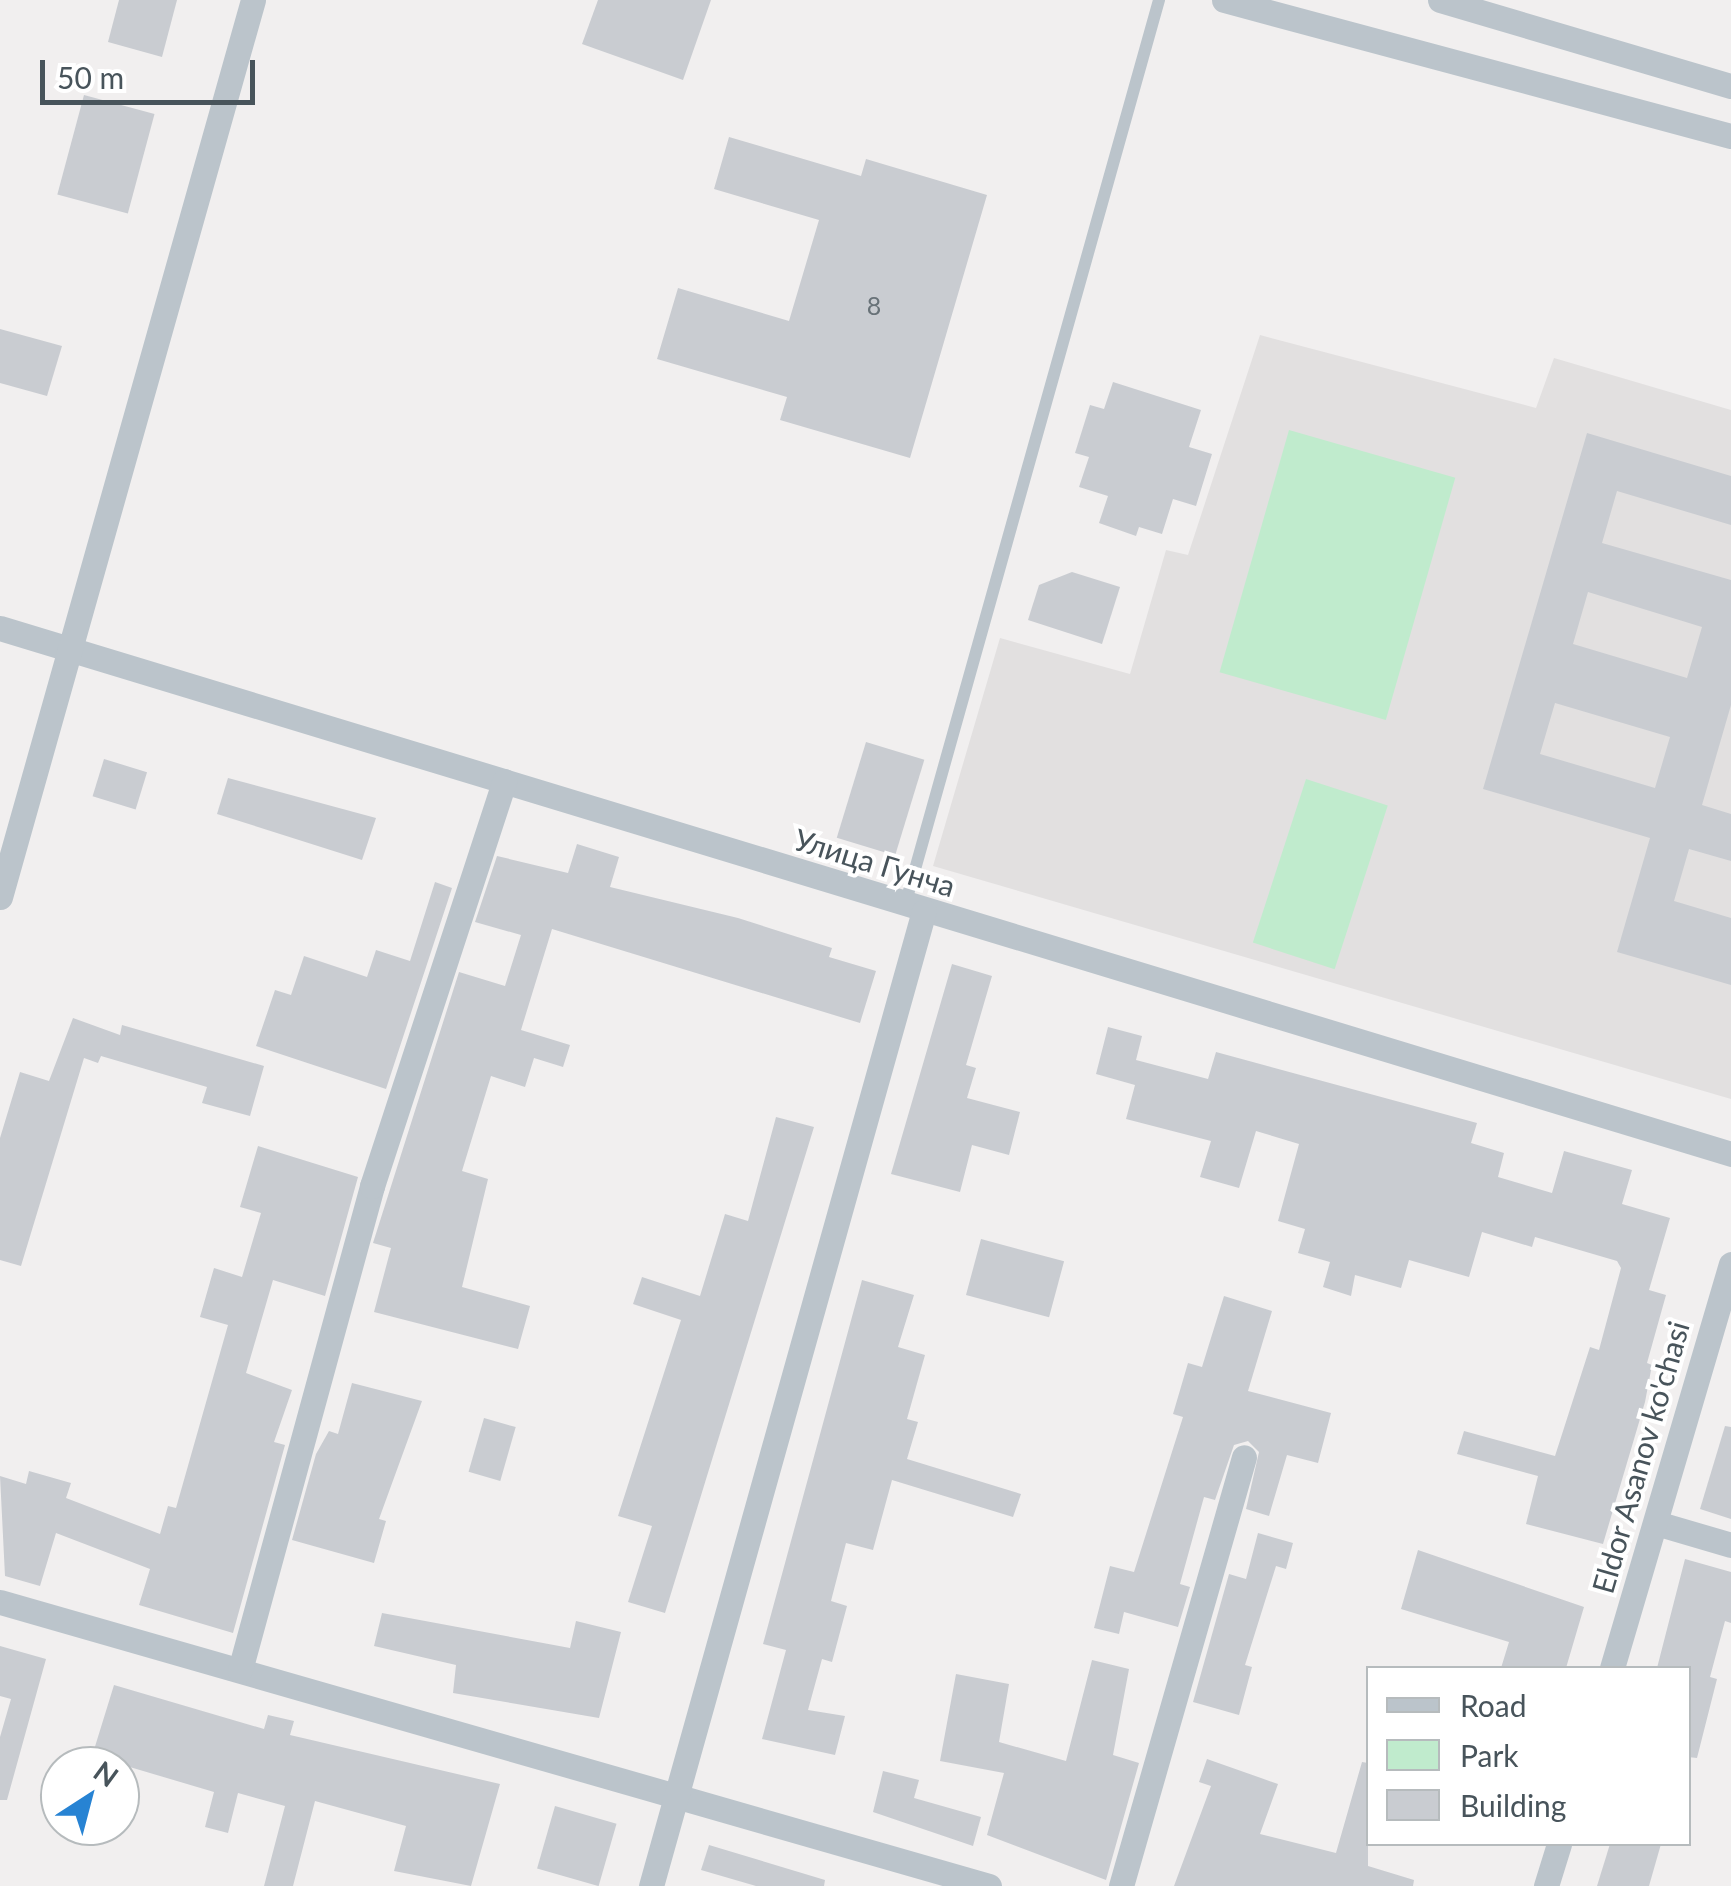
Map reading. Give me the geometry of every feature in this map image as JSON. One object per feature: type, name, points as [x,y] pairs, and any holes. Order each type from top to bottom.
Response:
[{"type":"street","points":[[0,897],[253,0]]},
{"type":"street","points":[[1224,0],[1731,136]]},
{"type":"street","points":[[1440,0],[1731,86]]},
{"type":"street","name":"Улица Гунча","points":[[0,628],[1731,1154]]},
{"type":"street","points":[[240,1670],[372,1186],[504,781]]},
{"type":"street","points":[[651,1886],[914,908]]},
{"type":"street","name":"Eldor Asanov ko'chasi","points":[[1613,1666],[1731,1264]]},
{"type":"street","points":[[1121,1886],[1244,1457]]},
{"type":"street","points":[[1656,1523],[1731,1545]]},
{"type":"street","points":[[0,1602],[989,1886]]},
{"type":"street","points":[[1546,1886],[1558,1846]]},
{"type":"lane","points":[[914,908],[1158,0]]},
{"type":"shaded area","points":[[1260,335],[1536,408],[1554,358],[1731,410],[1731,1099],[933,866],[1000,638],[1130,674],[1166,550],[1188,555]]},
{"type":"green space","points":[[1289,430],[1455,478],[1386,720],[1220,672]]},
{"type":"green space","points":[[1306,779],[1388,806],[1335,969],[1253,943]]},
{"type":"building","points":[[119,0],[177,0],[162,57],[108,42]]},
{"type":"building","points":[[598,0],[711,0],[683,80],[582,44]]},
{"type":"building","points":[[84,95],[155,114],[128,213],[57,194]]},
{"type":"building","points":[[729,137],[861,176],[866,159],[987,195],[910,458],[780,420],[787,397],[657,359],[678,288],[789,321],[819,220],[714,189]]},
{"type":"building","points":[[0,329],[62,346],[47,396],[0,383]]},
{"type":"building","points":[[1113,382],[1201,410],[1189,447],[1212,454],[1196,506],[1173,499],[1162,534],[1139,527],[1136,536],[1099,523],[1108,496],[1079,487],[1089,457],[1075,453],[1090,405],[1104,409]]},
{"type":"building","points":[[1587,433],[1731,476],[1731,525],[1617,491],[1602,543],[1731,580],[1731,705],[1702,805],[1731,814],[1731,861],[1689,849],[1674,901],[1731,918],[1731,985],[1617,952],[1650,838],[1483,789]],"holes":[[[1588,592],[1702,627],[1687,678],[1573,644]],[[1555,703],[1670,737],[1655,788],[1540,754]]]},
{"type":"building","points":[[1072,572],[1120,587],[1102,644],[1028,620],[1039,585]]},
{"type":"building","points":[[866,742],[924,760],[895,855],[837,838]]},
{"type":"building","points":[[104,759],[147,772],[136,809],[93,796]]},
{"type":"building","points":[[228,778],[376,818],[362,860],[217,814]]},
{"type":"building","points":[[577,844],[619,857],[610,887],[738,918],[832,948],[829,957],[876,971],[860,1023],[552,929],[521,1030],[570,1045],[563,1067],[534,1058],[525,1087],[491,1076],[462,1171],[488,1179],[462,1287],[530,1306],[518,1349],[374,1312],[391,1248],[373,1243],[459,972],[505,986],[521,935],[475,922],[497,856],[568,873]]},
{"type":"building","points":[[435,882],[452,888],[386,1089],[256,1046],[275,990],[291,995],[304,956],[367,977],[376,950],[410,961]]},
{"type":"building","points":[[952,964],[992,976],[966,1065],[976,1068],[967,1098],[1020,1112],[1009,1155],[972,1145],[960,1192],[891,1174]]},
{"type":"building","points":[[73,1018],[120,1035],[122,1025],[264,1066],[250,1116],[202,1103],[207,1087],[101,1056],[98,1063],[84,1058],[21,1266],[0,1260],[0,1138],[20,1072],[49,1081]]},
{"type":"building","points":[[1108,1027],[1142,1036],[1136,1060],[1208,1079],[1216,1052],[1477,1123],[1471,1143],[1504,1153],[1498,1177],[1552,1193],[1564,1151],[1632,1170],[1622,1204],[1670,1218],[1649,1290],[1666,1295],[1647,1363],[1652,1365],[1645,1402],[1603,1544],[1526,1524],[1538,1476],[1457,1454],[1464,1431],[1555,1456],[1590,1347],[1599,1350],[1621,1268],[1617,1261],[1535,1237],[1532,1247],[1482,1232],[1469,1277],[1409,1260],[1401,1288],[1355,1275],[1351,1296],[1323,1287],[1330,1262],[1298,1253],[1305,1229],[1278,1221],[1299,1144],[1256,1131],[1239,1188],[1200,1177],[1211,1141],[1126,1119],[1135,1085],[1096,1074]]},
{"type":"building","points":[[776,1117],[814,1127],[665,1613],[628,1602],[652,1526],[618,1516],[681,1320],[633,1304],[642,1277],[700,1296],[725,1214],[748,1221]]},
{"type":"building","points":[[258,1146],[358,1177],[325,1296],[273,1280],[246,1373],[292,1390],[274,1442],[285,1445],[233,1633],[139,1605],[150,1569],[56,1533],[40,1586],[5,1576],[0,1476],[26,1484],[29,1471],[71,1483],[66,1498],[160,1534],[168,1506],[176,1508],[228,1325],[200,1317],[214,1268],[242,1277],[261,1213],[240,1207]]},
{"type":"building","points":[[981,1239],[1064,1261],[1049,1317],[966,1295]]},
{"type":"building","points":[[862,1280],[914,1295],[898,1347],[925,1355],[907,1419],[918,1422],[907,1459],[1021,1494],[1013,1517],[892,1480],[873,1550],[846,1543],[831,1601],[847,1606],[832,1662],[822,1659],[808,1710],[845,1716],[835,1755],[762,1739],[786,1650],[763,1644]]},
{"type":"building","points":[[1224,1296],[1272,1311],[1248,1391],[1331,1413],[1318,1463],[1287,1455],[1269,1516],[1246,1509],[1259,1452],[1248,1441],[1234,1445],[1215,1500],[1204,1497],[1180,1584],[1190,1587],[1178,1627],[1124,1612],[1119,1634],[1094,1628],[1110,1566],[1134,1572],[1183,1417],[1173,1414],[1188,1363],[1202,1367]]},
{"type":"building","points":[[352,1383],[422,1401],[379,1519],[386,1521],[374,1563],[292,1540],[316,1454],[329,1431],[338,1434]]},
{"type":"building","points":[[484,1418],[516,1427],[500,1481],[469,1472]]},
{"type":"building","points":[[1725,1426],[1731,1427],[1731,1519],[1700,1509]]},
{"type":"building","points":[[1258,1533],[1293,1543],[1286,1569],[1276,1566],[1245,1665],[1252,1667],[1239,1715],[1193,1702],[1229,1574],[1246,1579]]},
{"type":"building","points":[[1418,1550],[1584,1607],[1567,1666],[1502,1666],[1509,1642],[1401,1609]]},
{"type":"building","points":[[1685,1559],[1731,1572],[1731,1623],[1725,1621],[1710,1677],[1717,1679],[1697,1758],[1691,1757],[1691,1666],[1658,1666]]},
{"type":"building","points":[[382,1613],[570,1648],[576,1621],[621,1632],[599,1718],[453,1693],[456,1665],[374,1646]]},
{"type":"building","points":[[0,1646],[46,1659],[7,1800],[0,1800],[0,1737],[11,1699],[0,1696]]},
{"type":"building","points":[[1092,1660],[1129,1669],[1113,1755],[1139,1763],[1106,1880],[987,1835],[1004,1773],[940,1761],[956,1674],[1009,1684],[999,1742],[1066,1761]]},
{"type":"building","points":[[114,1685],[264,1729],[268,1715],[294,1721],[290,1735],[500,1784],[471,1886],[394,1871],[406,1826],[315,1801],[293,1886],[264,1886],[285,1806],[238,1793],[228,1833],[205,1827],[214,1792],[140,1770],[140,1746],[95,1746]]},
{"type":"building","points":[[1207,1759],[1278,1784],[1260,1834],[1336,1853],[1362,1762],[1366,1763],[1368,1866],[1414,1880],[1413,1886],[1174,1886],[1211,1786],[1199,1782]]},
{"type":"building","points":[[883,1771],[919,1780],[914,1798],[981,1817],[973,1846],[873,1812]]},
{"type":"building","points":[[555,1806],[617,1824],[599,1886],[537,1868]]},
{"type":"building","points":[[709,1845],[825,1880],[824,1886],[756,1886],[701,1870]]},
{"type":"building","points":[[1609,1846],[1660,1846],[1649,1886],[1597,1886]]}]
